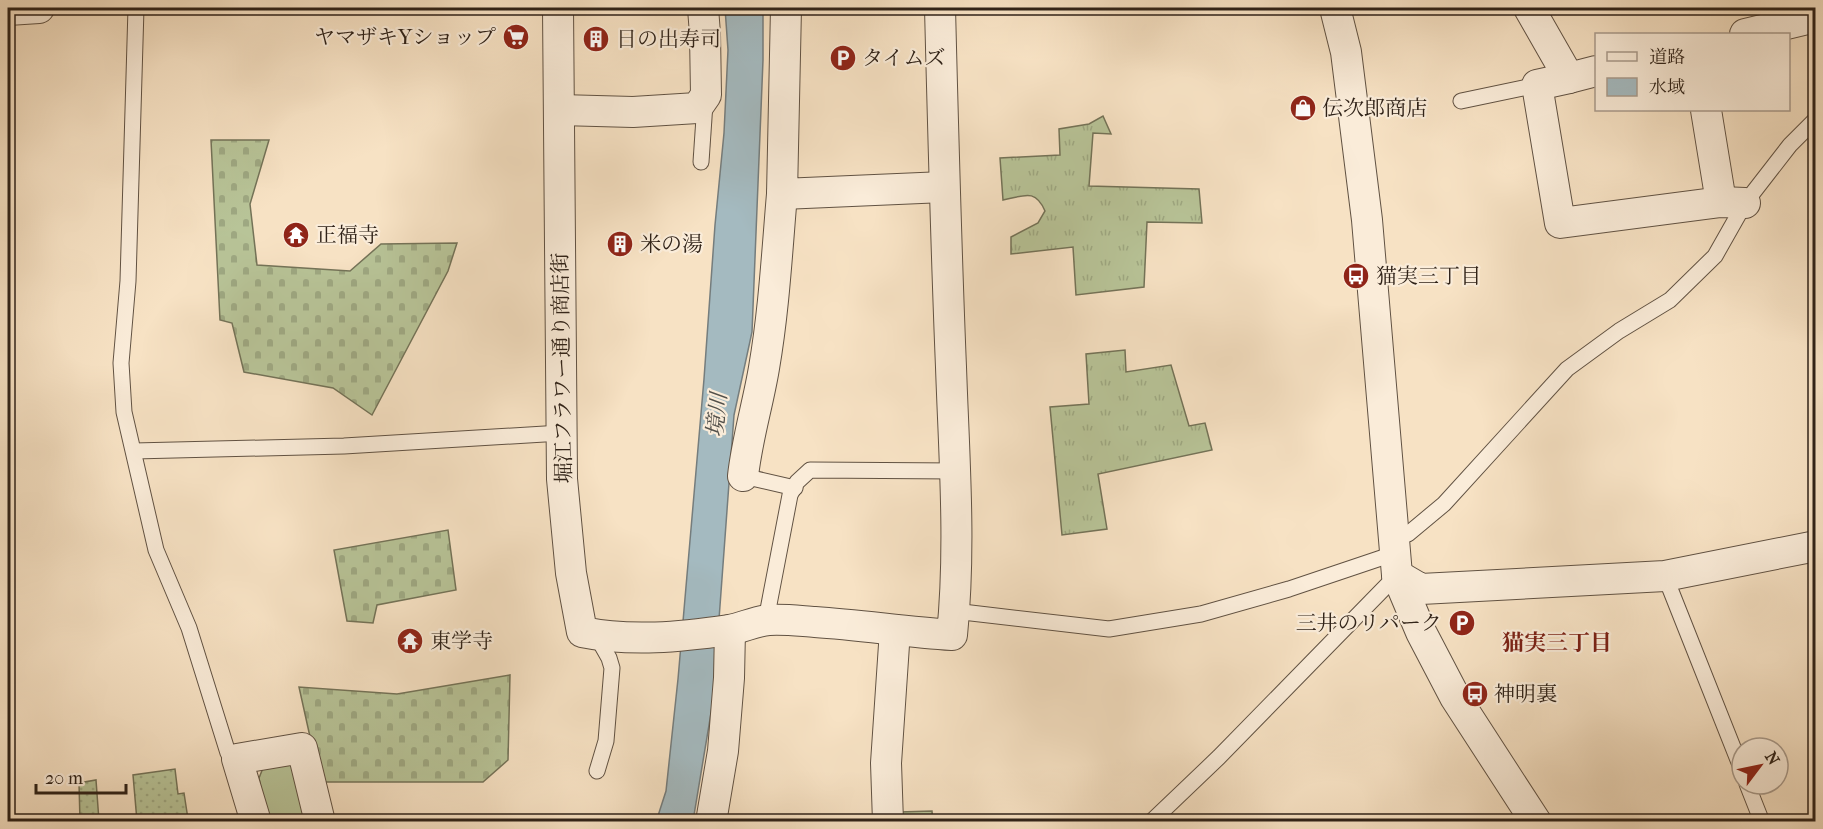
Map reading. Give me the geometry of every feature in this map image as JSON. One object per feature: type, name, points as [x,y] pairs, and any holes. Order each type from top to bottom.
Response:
[{"type":"street","points":[[8,10],[39,8]]},
{"type":"street","name":"堀江フラワー通り商店街","points":[[558,8],[561,433],[564,503],[571,573],[582,632],[596,635]]},
{"type":"street","points":[[560,110],[633,112],[697,108],[705,97],[703,8]]},
{"type":"street","points":[[743,476],[745,454],[764,369],[770,328],[782,194],[786,8]]},
{"type":"street","points":[[596,635],[634,638],[677,637],[723,631],[766,621],[853,624],[952,635],[956,471],[944,187],[940,8]]},
{"type":"street","points":[[1335,8],[1346,52],[1367,220],[1395,555],[1421,632],[1455,697],[1536,822]]},
{"type":"street","points":[[1529,8],[1583,75],[1537,85],[1560,223],[1733,202],[1706,111]]},
{"type":"street","points":[[1749,33],[1815,17]]},
{"type":"street","points":[[782,194],[944,187]]},
{"type":"street","points":[[1395,555],[1421,589],[1665,576],[1815,546]]},
{"type":"street","points":[[888,822],[886,763],[895,630]]},
{"type":"street","points":[[711,822],[723,751],[729,678],[723,631]]},
{"type":"street","points":[[256,822],[237,759],[302,748],[320,822]]},
{"type":"lane","points":[[136,8],[128,281],[121,363],[124,412],[156,550],[189,628],[228,753],[237,759]]},
{"type":"lane","points":[[1461,101],[1537,85]]},
{"type":"lane","points":[[701,162],[705,97]]},
{"type":"lane","points":[[1151,822],[1219,757],[1395,555],[1408,534],[1444,504],[1567,369],[1619,331],[1670,300],[1715,256],[1733,202],[1815,119]]},
{"type":"lane","points":[[134,451],[344,446],[561,433]]},
{"type":"lane","points":[[766,621],[790,495],[810,470],[956,471]]},
{"type":"lane","points":[[743,476],[795,488]]},
{"type":"lane","points":[[954,611],[1109,629],[1201,614],[1395,555]]},
{"type":"lane","points":[[1665,576],[1730,740]]},
{"type":"lane","points":[[596,635],[612,668],[606,741],[597,771]]},
{"type":"lane","points":[[1752,796],[1762,822]]},
{"type":"green space","points":[[1103,116],[1111,134],[1093,133],[1089,186],[1199,189],[1202,223],[1147,222],[1144,287],[1076,295],[1073,247],[1011,254],[1011,237],[1038,223],[1045,211],[1033,196],[1003,200],[1000,158],[1060,155],[1059,129],[1089,124]]},
{"type":"green space","points":[[211,140],[269,140],[250,204],[257,265],[350,271],[381,244],[457,243],[448,271],[372,415],[333,388],[244,372],[232,323],[220,320]]},
{"type":"green space","points":[[1125,350],[1126,372],[1171,365],[1189,426],[1205,423],[1212,450],[1098,474],[1107,529],[1062,535],[1050,407],[1089,404],[1086,354]]},
{"type":"green space","points":[[448,530],[456,590],[377,605],[373,623],[347,621],[334,550]]},
{"type":"green space","points":[[510,675],[508,760],[483,782],[320,782],[299,687],[397,694]]},
{"type":"green space","points":[[288,759],[297,766],[309,821],[267,821],[259,778],[265,763]]},
{"type":"green space","points":[[175,769],[178,794],[184,793],[188,819],[167,822],[137,821],[133,775]]},
{"type":"green space","points":[[96,780],[99,821],[80,821],[79,783]]},
{"type":"green space","points":[[932,811],[933,821],[899,821],[899,812]]},
{"type":"water","name":"境川","points":[[725,8],[763,8],[752,332],[734,415],[713,701],[693,821],[656,822],[666,791],[704,379],[724,133],[728,50]]},
{"type":"place","name":"ヤマザキYショップ","points":[[516,37]]},
{"type":"place","name":"日の出寿司","points":[[596,39]]},
{"type":"place","name":"タイムズ","points":[[843,58]]},
{"type":"place","name":"伝次郎商店","points":[[1303,108]]},
{"type":"place","name":"正福寺","points":[[296,235]]},
{"type":"place","name":"米の湯","points":[[620,244]]},
{"type":"place","name":"猫実三丁目","points":[[1356,276]]},
{"type":"place","name":"三井のリパーク","points":[[1462,623]]},
{"type":"place","name":"東学寺","points":[[410,641]]},
{"type":"place","name":"神明裏","points":[[1475,694]]},
{"type":"district","name":"猫実三丁目","points":[[1557,642]]}]
